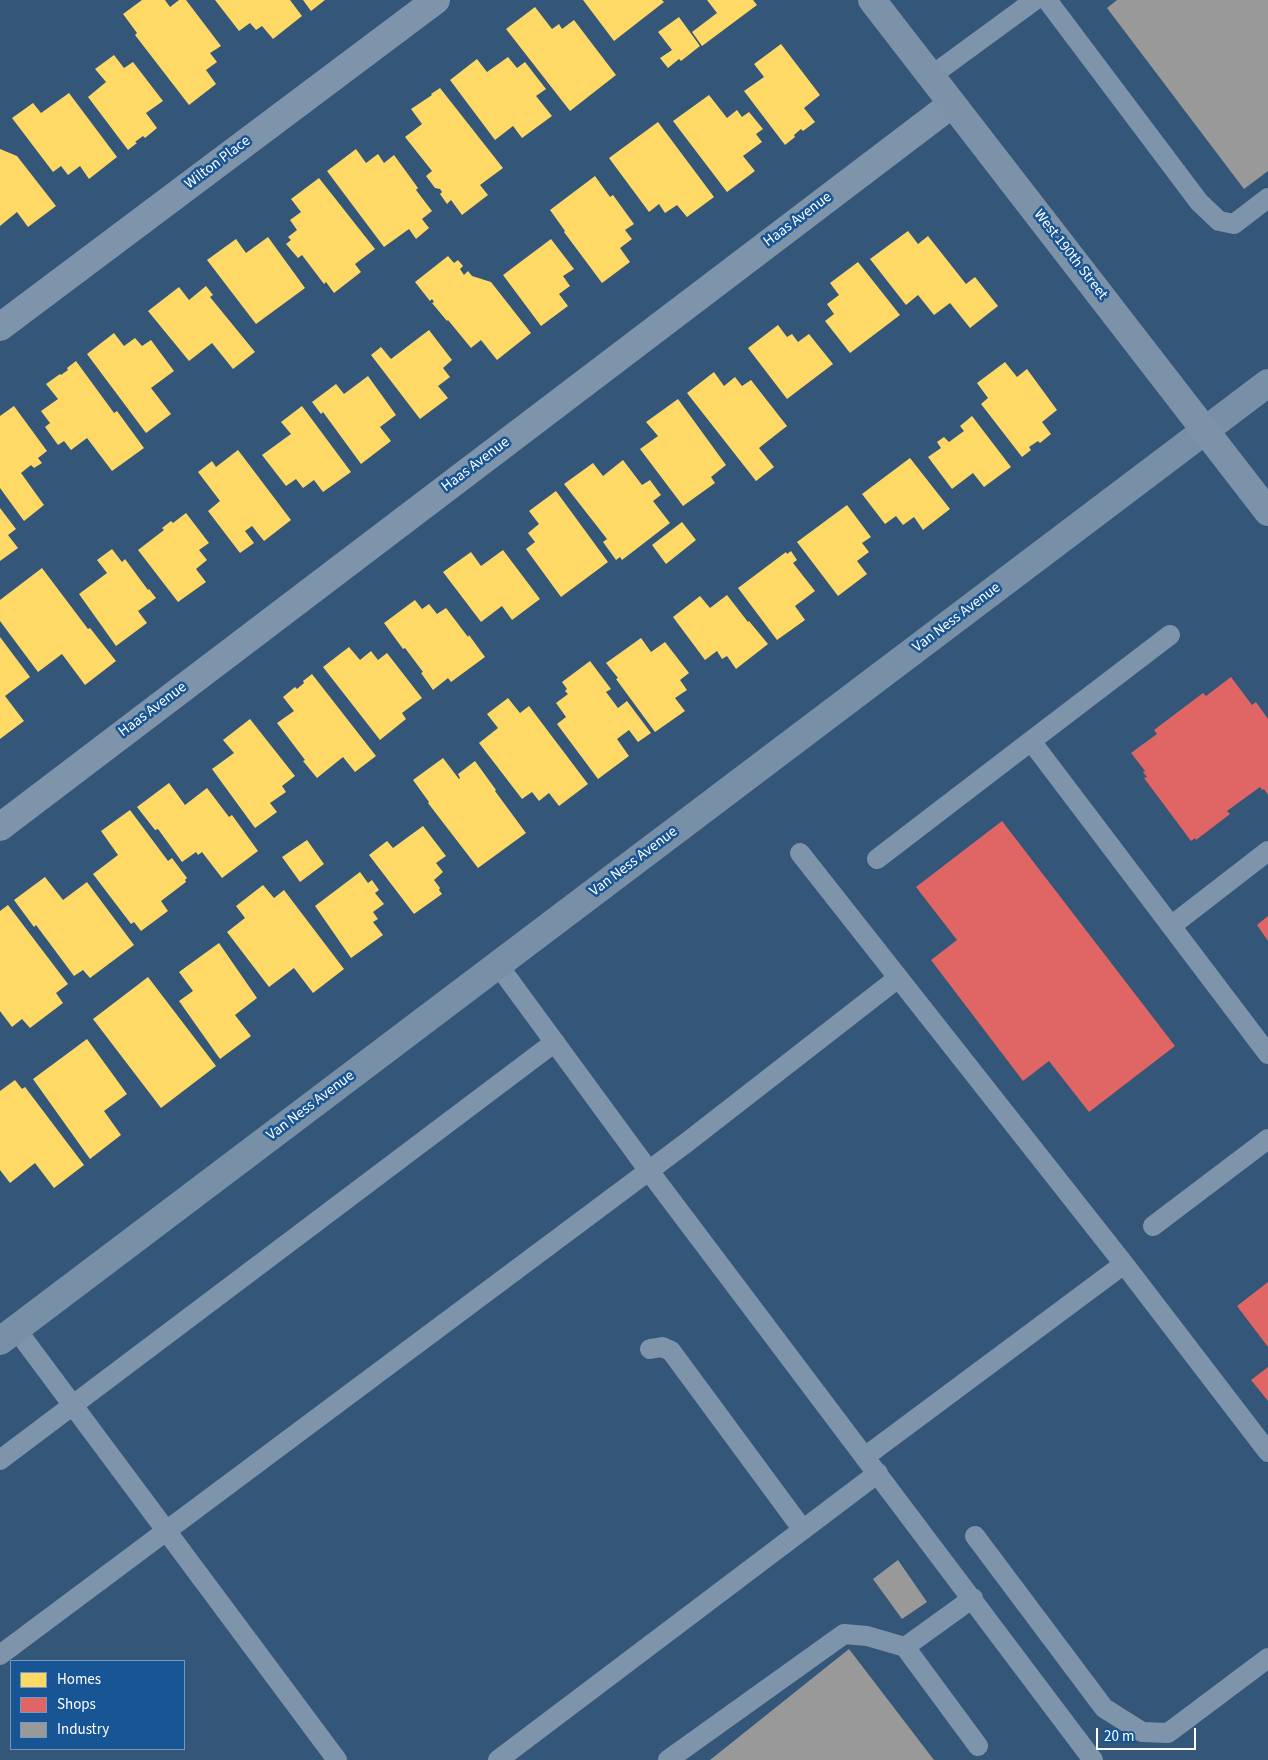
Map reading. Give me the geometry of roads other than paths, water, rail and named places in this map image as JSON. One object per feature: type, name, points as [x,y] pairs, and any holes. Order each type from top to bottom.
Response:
[{"type":"main road","name":"West 190th Street","points":[[872,0],[1268,512]]},
{"type":"main road","name":"Van Ness Avenue","points":[[8,1335],[1268,383]]},
{"type":"street","name":"Wilton Place","points":[[0,327],[436,0]]},
{"type":"street","name":"Haas Avenue","points":[[0,827],[952,104]]},
{"type":"lane","points":[[931,76],[1035,0]]},
{"type":"lane","points":[[1047,0],[1198,202],[1219,221],[1234,224],[1268,198]]},
{"type":"lane","points":[[877,859],[1170,635]]},
{"type":"lane","points":[[1031,741],[1268,1054]]},
{"type":"lane","points":[[1171,926],[1268,851]]},
{"type":"lane","points":[[800,853],[1124,1264],[1268,1452]]},
{"type":"lane","points":[[498,965],[649,1171],[866,1456],[1093,1760]]},
{"type":"lane","points":[[0,1655],[686,1144],[898,978]]},
{"type":"lane","points":[[0,1460],[555,1042]]},
{"type":"lane","points":[[1153,1226],[1268,1139]]},
{"type":"lane","points":[[866,1456],[1124,1264]]},
{"type":"lane","points":[[8,1335],[73,1406],[337,1760]]},
{"type":"lane","points":[[650,1349],[662,1347],[671,1351],[803,1530]]},
{"type":"lane","points":[[498,1760],[878,1473]]},
{"type":"lane","points":[[975,1536],[1104,1708],[1142,1732],[1168,1733],[1268,1658]]},
{"type":"lane","points":[[905,1647],[973,1598]]},
{"type":"lane","points":[[668,1760],[844,1634],[867,1636],[905,1647],[978,1746]]}]
